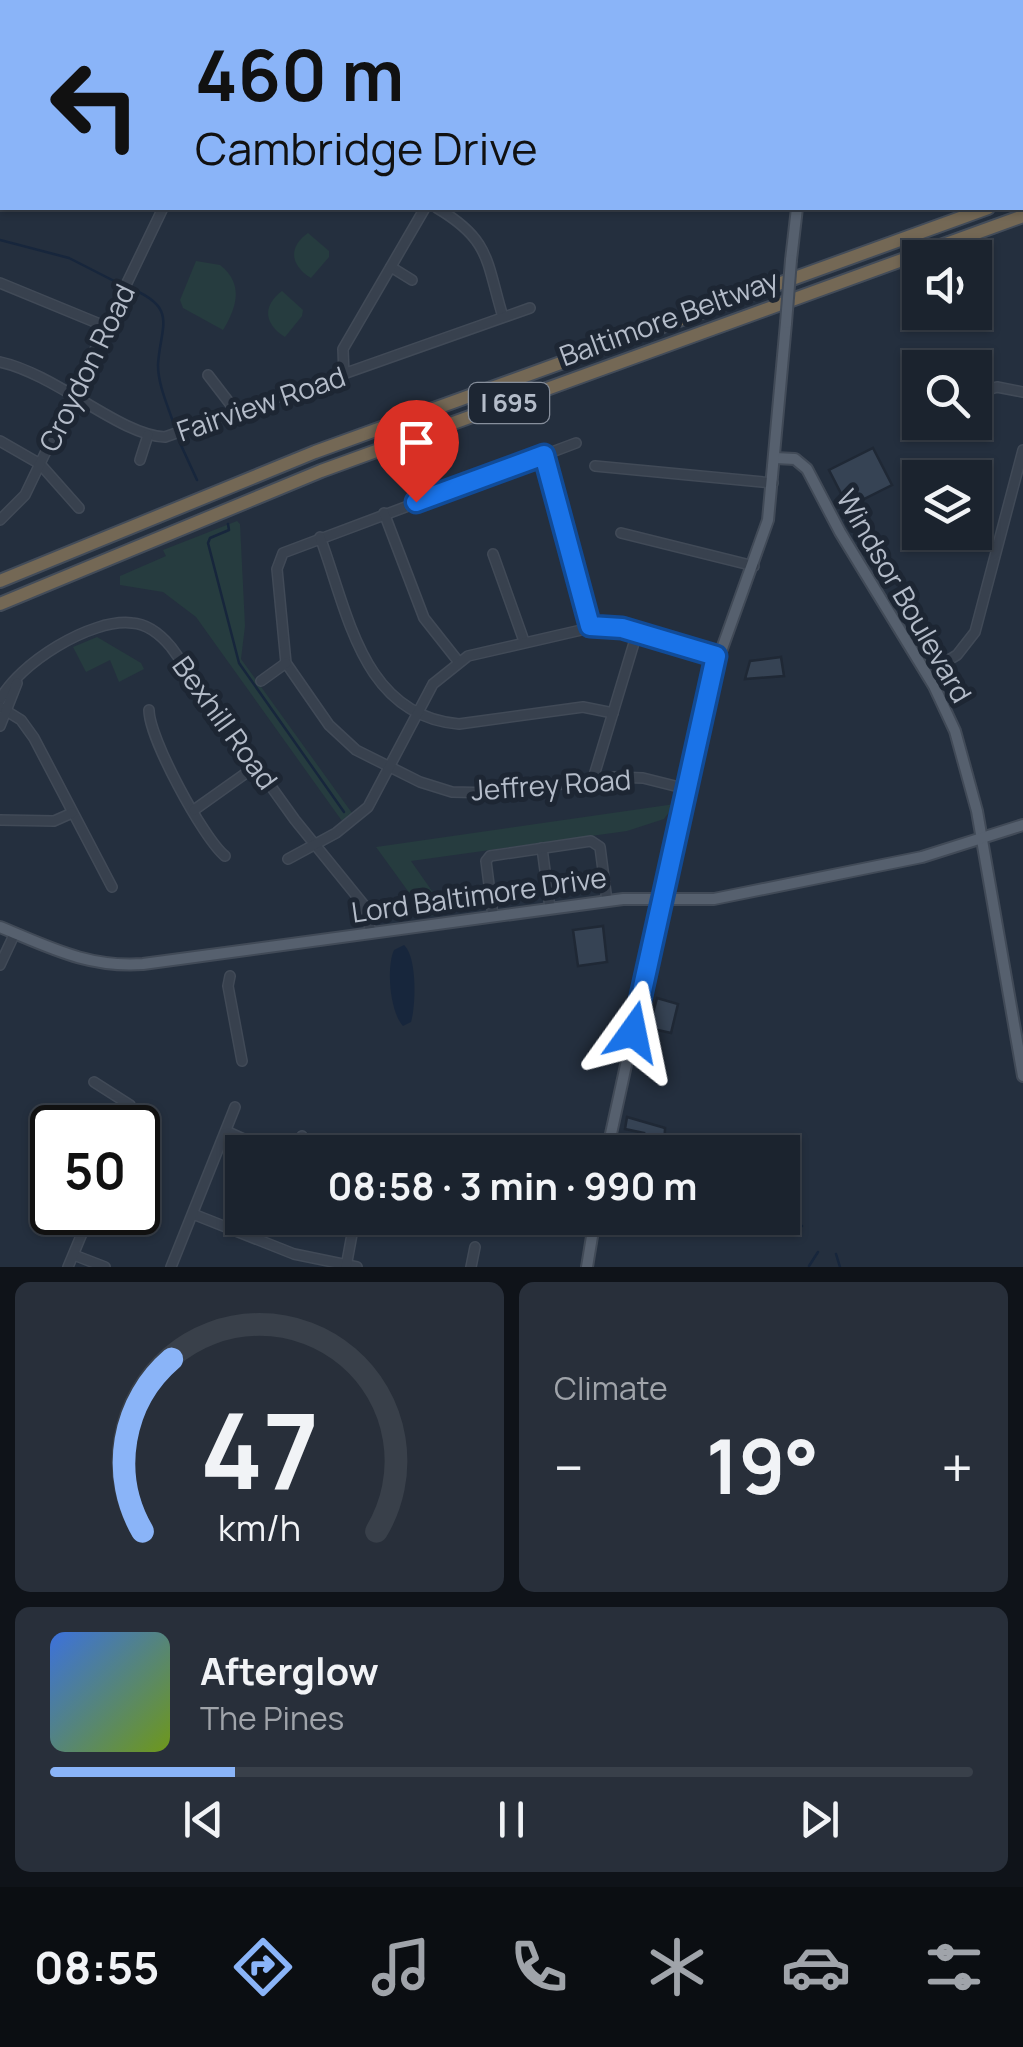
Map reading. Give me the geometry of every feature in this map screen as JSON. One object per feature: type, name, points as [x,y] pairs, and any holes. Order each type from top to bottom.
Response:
[{"type":"highway","name":"Baltimore Beltway","points":[[0,581],[315,452],[982,210]]},
{"type":"highway","name":"Baltimore Beltway","points":[[0,604],[307,477],[1023,216]]},
{"type":"main road","points":[[611,1135],[716,656],[765,538],[797,210]]},
{"type":"main road","name":"Windsor Boulevard","points":[[775,458],[795,459],[807,469],[828,511],[926,673],[964,759],[1023,1076]]},
{"type":"main road","name":"Lord Baltimore Drive","points":[[0,927],[64,955],[110,965],[228,953],[607,901],[731,896],[912,859],[1023,826]]},
{"type":"main road","points":[[587,1267],[592,1235]]},
{"type":"street","name":"Croydon Road","points":[[0,520],[19,506],[163,210]]},
{"type":"street","points":[[344,375],[343,349],[424,210]]},
{"type":"street","points":[[439,210],[469,228],[478,240],[503,318]]},
{"type":"street","points":[[391,267],[412,280]]},
{"type":"street","points":[[0,283],[106,326]]},
{"type":"street","name":"Fairview Road","points":[[0,362],[35,372],[148,435],[174,436],[530,308]]},
{"type":"street","points":[[208,375],[238,414]]},
{"type":"street","points":[[992,388],[1023,392]]},
{"type":"street","points":[[140,460],[148,435]]},
{"type":"street","points":[[0,441],[40,464],[79,508]]},
{"type":"street","points":[[261,681],[286,663],[280,635],[277,563],[288,550],[576,443]]},
{"type":"street","points":[[926,673],[956,655],[975,632],[1023,450]]},
{"type":"street","points":[[544,455],[590,626]]},
{"type":"street","points":[[594,466],[773,483]]},
{"type":"street","points":[[384,513],[424,618],[458,661]]},
{"type":"street","points":[[621,533],[754,566]]},
{"type":"street","points":[[320,537],[368,667],[382,689],[417,712],[460,724],[583,708],[613,713]]},
{"type":"street","points":[[493,554],[524,641]]},
{"type":"street","name":"Bexhill Road","points":[[0,726],[2,706],[27,668],[58,647],[110,624],[129,622],[148,628],[171,647],[256,766],[364,905],[371,932]]},
{"type":"street","points":[[288,860],[316,846],[368,807],[433,684],[458,661],[590,626],[612,626],[716,656]]},
{"type":"street","points":[[593,779],[638,633]]},
{"type":"street","name":"Jeffrey Road","points":[[286,663],[338,736],[390,768],[437,788],[466,794],[593,779],[643,778],[687,789]]},
{"type":"street","points":[[2,706],[21,720],[34,738],[112,887]]},
{"type":"street","points":[[149,710],[150,726],[209,838],[225,856]]},
{"type":"street","points":[[194,810],[256,766]]},
{"type":"street","points":[[0,820],[54,821],[72,813]]},
{"type":"street","points":[[493,916],[487,858],[592,841],[598,844],[607,901]]},
{"type":"street","points":[[542,848],[550,908]]},
{"type":"street","points":[[0,965],[16,933]]},
{"type":"street","points":[[228,953],[242,1061]]},
{"type":"street","points":[[94,1082],[130,1105]]},
{"type":"street","points":[[171,1267],[235,1107]]},
{"type":"street","points":[[226,1131],[235,1135]]},
{"type":"street","points":[[193,1214],[294,1254],[350,1266],[353,1235]]},
{"type":"street","points":[[68,1267],[82,1235]]},
{"type":"street","points":[[472,1267],[475,1248]]},
{"type":"street","points":[[74,1254],[105,1267]]},
{"type":"green space","points":[[308,233],[329,251],[329,257],[311,278],[294,256],[297,244]]},
{"type":"green space","points":[[196,261],[220,265],[233,280],[235,304],[223,330],[183,308],[180,300]]},
{"type":"green space","points":[[282,291],[303,310],[285,337],[268,315],[271,303]]},
{"type":"green space","points":[[237,521],[245,626],[241,659],[352,813],[342,821],[196,617],[163,592],[120,585],[120,576],[166,556],[163,550]]},
{"type":"green space","points":[[97,637],[141,663],[144,669],[119,682],[110,660],[86,672],[73,647]]},
{"type":"green space","points":[[675,804],[664,819],[627,831],[411,861],[448,914],[426,916],[376,847]]},
{"type":"water","points":[[404,945],[411,960],[414,993],[411,1022],[403,1026],[392,1001],[390,978],[394,950]]},
{"type":"building","points":[[873,448],[892,485],[848,507],[829,470]]},
{"type":"building","points":[[781,657],[784,676],[745,679],[750,661]]},
{"type":"building","points":[[603,926],[607,962],[578,966],[573,930]]},
{"type":"building","points":[[657,998],[678,1004],[671,1033],[649,1028]]},
{"type":"building","points":[[627,1117],[665,1128],[665,1135],[644,1135],[625,1129]]},
{"type":"waterway","points":[[0,240],[69,258],[120,284]]},
{"type":"waterway","points":[[127,287],[144,294],[161,310],[158,373],[175,428]]},
{"type":"waterway","points":[[180,443],[197,480]]},
{"type":"waterway","points":[[228,524],[229,530],[210,538],[208,543],[239,663],[344,812]]},
{"type":"waterway","points":[[809,1266],[818,1252]]},
{"type":"waterway","points":[[836,1254],[840,1267]]},
{"type":"route","points":[[416,502],[544,455],[590,626],[622,628],[716,656],[633,1032]]}]
